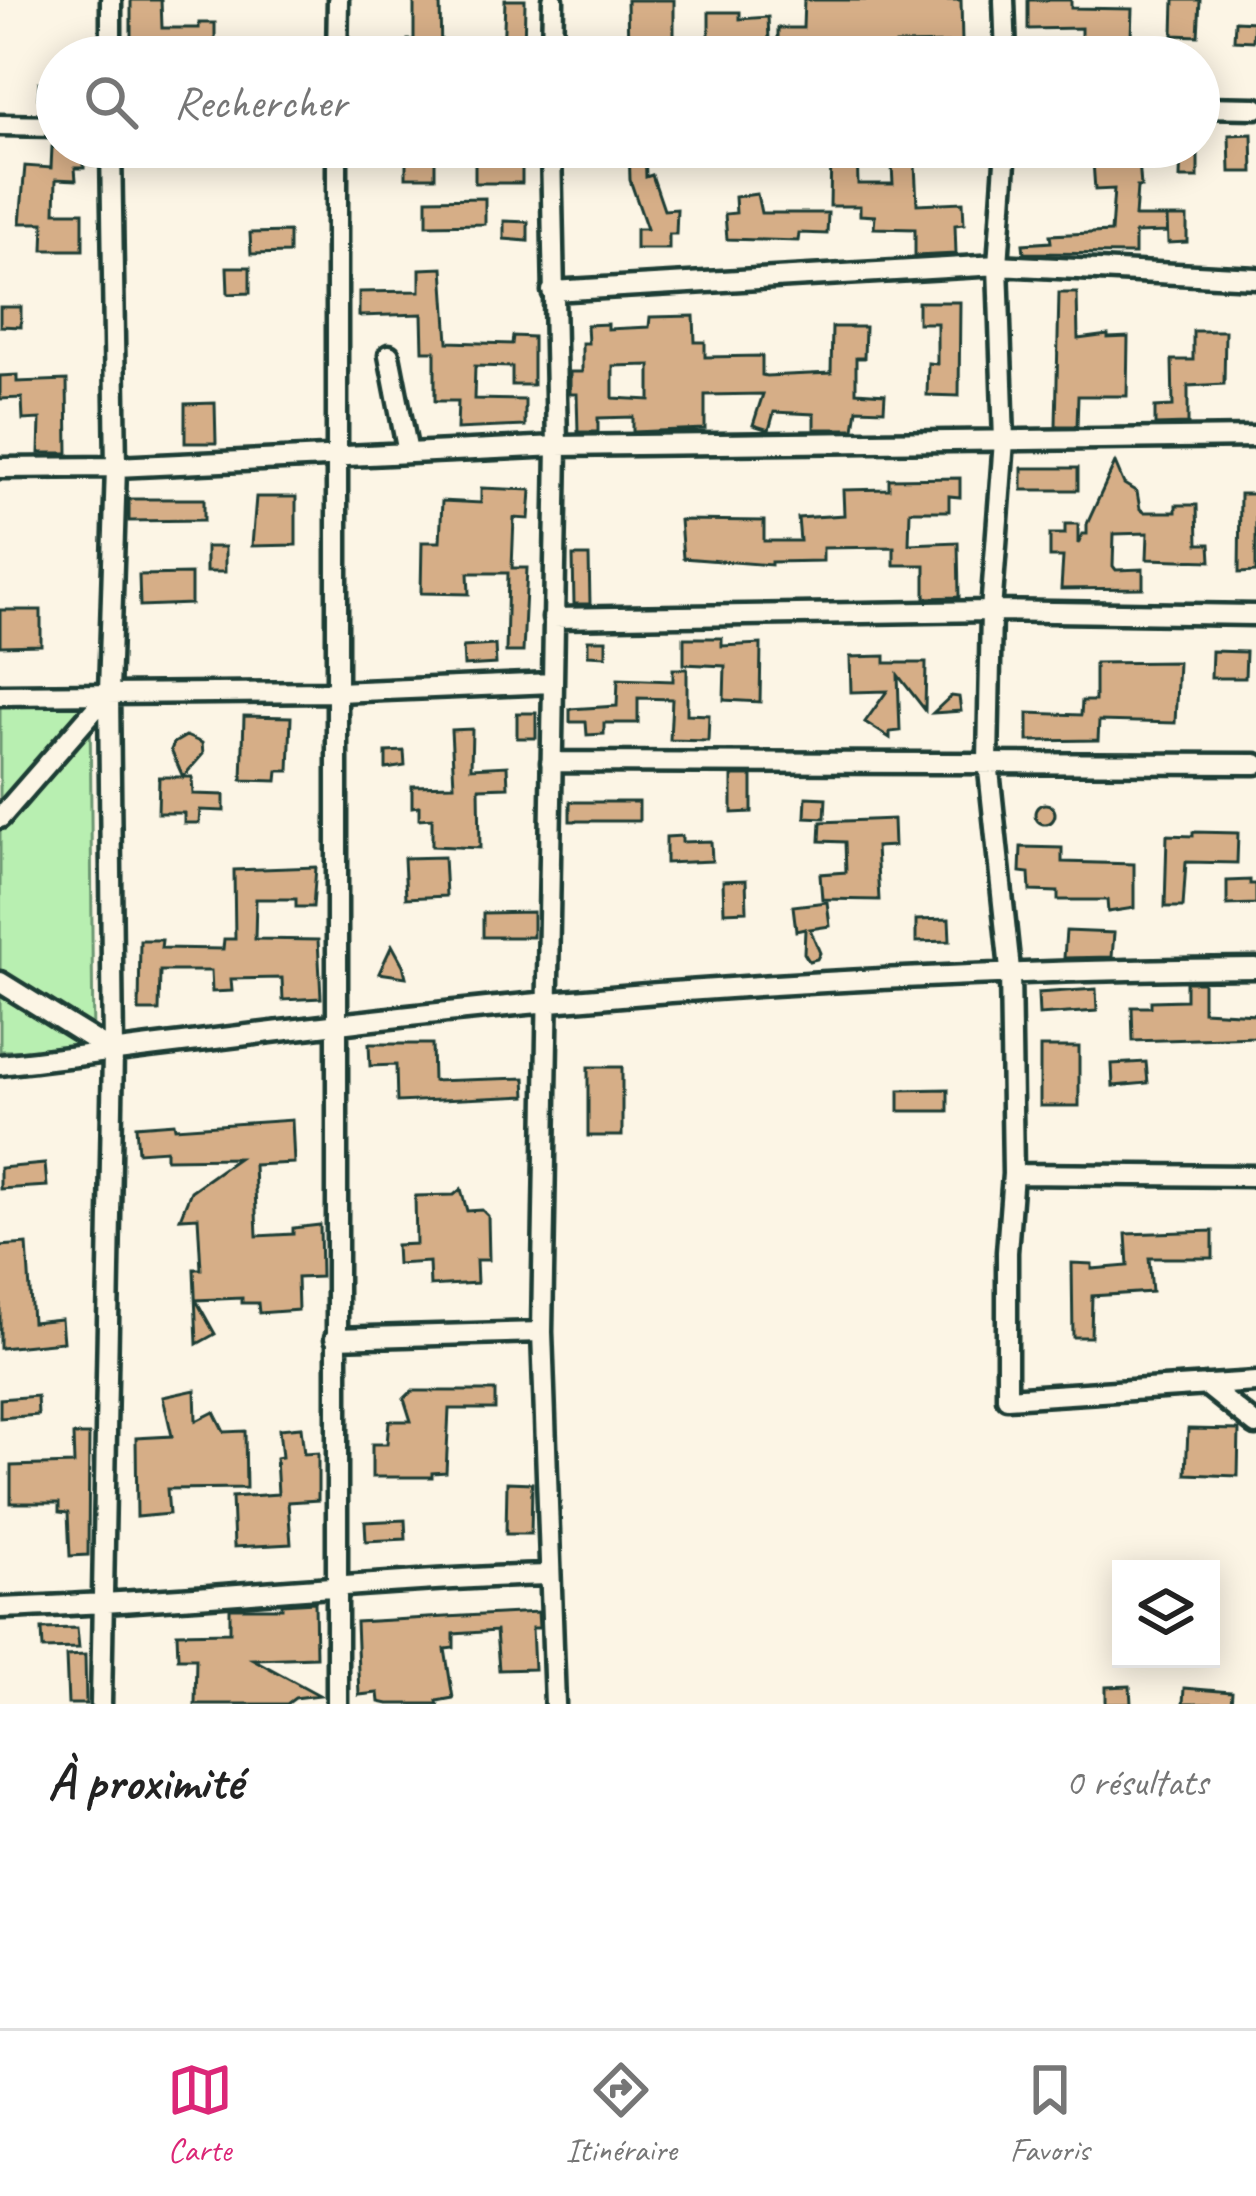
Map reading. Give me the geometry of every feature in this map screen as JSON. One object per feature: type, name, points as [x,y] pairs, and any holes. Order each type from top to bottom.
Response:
[{"type":"street","points":[[111,0],[111,36]]},
{"type":"street","points":[[338,0],[338,36]]},
{"type":"street","points":[[552,36],[553,0]]},
{"type":"street","points":[[1004,0],[1005,36]]},
{"type":"street","points":[[1220,107],[1256,108]]},
{"type":"street","points":[[0,125],[36,126]]},
{"type":"street","points":[[101,1704],[112,1052],[109,693],[116,467],[111,168]]},
{"type":"street","points":[[337,168],[337,1704]]},
{"type":"street","points":[[551,168],[557,446],[542,1332],[555,1704]]},
{"type":"street","points":[[1005,168],[998,265],[1004,441],[991,611],[988,761],[1010,970],[1013,1174],[1007,1252],[1007,1398],[1256,1382]]},
{"type":"street","points":[[552,291],[998,265],[1256,278]]},
{"type":"street","points":[[389,356],[408,453]]},
{"type":"street","points":[[0,468],[557,446],[1256,437]]},
{"type":"street","points":[[553,618],[991,611],[1256,615]]},
{"type":"street","points":[[0,695],[337,692],[552,682]]},
{"type":"street","points":[[0,818],[109,693]]},
{"type":"street","points":[[550,762],[1256,764]]},
{"type":"street","points":[[0,1065],[546,1002],[1010,970],[1256,968]]},
{"type":"street","points":[[0,982],[112,1052]]},
{"type":"street","points":[[1013,1174],[1256,1176]]},
{"type":"street","points":[[335,1338],[542,1332]]},
{"type":"street","points":[[1206,1385],[1256,1425]]},
{"type":"street","points":[[0,1608],[550,1575]]},
{"type":"green space","points":[[90,699],[93,1049],[0,1051],[0,700]]},
{"type":"building","points":[[131,0],[161,0],[162,28],[215,23],[215,36],[131,36]]},
{"type":"building","points":[[414,0],[440,0],[441,36],[414,36]]},
{"type":"building","points":[[505,0],[525,0],[524,36],[504,36]]},
{"type":"building","points":[[627,0],[674,0],[674,36],[628,36]]},
{"type":"building","points":[[804,0],[961,0],[962,36],[778,36],[778,28],[803,28]]},
{"type":"building","points":[[1028,0],[1071,0],[1071,8],[1132,9],[1131,36],[1081,36],[1081,28],[1028,29]]},
{"type":"building","points":[[1174,0],[1200,0],[1198,36],[1173,35]]},
{"type":"building","points":[[709,12],[740,12],[740,19],[768,17],[769,36],[709,36]]},
{"type":"building","points":[[1235,21],[1254,22],[1253,41],[1234,40]]},
{"type":"building","points":[[1252,134],[1253,172],[1230,172],[1229,135]]},
{"type":"building","points":[[25,166],[75,168],[76,180],[56,179],[55,212],[83,212],[83,250],[43,250],[44,223],[20,223]]},
{"type":"building","points":[[406,168],[435,168],[435,177],[406,177]]},
{"type":"building","points":[[475,168],[522,168],[522,183],[475,183]]},
{"type":"building","points":[[630,168],[646,168],[664,210],[677,209],[676,234],[669,234],[669,249],[636,249],[636,229],[647,229]]},
{"type":"building","points":[[831,168],[858,168],[858,184],[893,184],[892,168],[915,168],[917,204],[963,202],[964,224],[955,225],[956,254],[915,256],[915,229],[874,228],[875,216],[860,215],[860,206],[830,206]]},
{"type":"building","points":[[1093,168],[1140,168],[1135,217],[1167,217],[1167,232],[1135,233],[1135,254],[1024,253],[1023,244],[1051,242],[1050,235],[1111,232],[1114,189],[1095,190]]},
{"type":"building","points":[[1180,168],[1198,168],[1198,178],[1180,178]]},
{"type":"building","points":[[757,194],[761,213],[828,213],[827,234],[799,233],[798,241],[727,239],[725,214],[736,213],[735,197]]},
{"type":"building","points":[[485,198],[485,224],[427,225],[427,199]]},
{"type":"building","points":[[1167,217],[1187,217],[1187,242],[1168,243]]},
{"type":"building","points":[[504,221],[528,222],[528,241],[504,239]]},
{"type":"building","points":[[289,232],[289,253],[251,254],[250,233]]},
{"type":"building","points":[[227,267],[250,267],[250,293],[228,294]]},
{"type":"building","points":[[443,268],[448,342],[512,344],[513,336],[533,337],[533,385],[512,385],[512,367],[475,366],[474,399],[525,400],[525,426],[457,429],[458,401],[435,401],[435,351],[423,351],[422,314],[359,316],[359,292],[420,291],[420,269]]},
{"type":"building","points":[[1059,293],[1077,293],[1078,339],[1128,337],[1127,396],[1078,396],[1077,426],[1056,426]]},
{"type":"building","points":[[918,302],[960,302],[959,396],[927,395],[928,363],[937,364],[937,323],[918,323]]},
{"type":"building","points":[[0,307],[21,307],[21,327],[0,326]]},
{"type":"building","points":[[694,316],[695,342],[705,342],[705,357],[762,356],[762,375],[766,376],[831,373],[832,327],[865,327],[864,358],[856,358],[856,392],[885,394],[884,410],[857,409],[854,429],[814,429],[814,414],[774,412],[769,430],[753,425],[763,394],[705,395],[705,429],[633,432],[633,417],[598,418],[598,432],[578,432],[577,394],[570,394],[570,372],[582,372],[587,325],[649,327],[650,317]],"holes":[[[650,365],[650,400],[613,398],[613,366]]]},
{"type":"building","points":[[1193,331],[1225,331],[1224,384],[1188,386],[1188,424],[1155,425],[1155,407],[1173,406],[1172,360],[1193,360]]},
{"type":"building","points":[[17,375],[17,382],[67,380],[68,453],[39,453],[40,419],[23,420],[22,398],[0,399],[0,376]]},
{"type":"building","points":[[215,403],[216,443],[185,443],[185,404]]},
{"type":"building","points":[[1115,463],[1124,484],[1137,492],[1144,512],[1176,512],[1176,505],[1197,505],[1198,544],[1210,544],[1211,561],[1147,559],[1148,533],[1114,534],[1113,566],[1116,570],[1143,569],[1143,588],[1061,589],[1063,557],[1050,557],[1050,534],[1065,534],[1065,524],[1078,524],[1078,544],[1082,534],[1087,534],[1087,524]]},
{"type":"building","points":[[1022,468],[1078,468],[1078,490],[1022,490]]},
{"type":"building","points":[[960,478],[960,497],[949,496],[949,511],[910,511],[909,544],[958,542],[959,597],[925,598],[925,565],[894,565],[894,547],[823,548],[823,561],[771,565],[683,558],[680,520],[764,521],[764,541],[800,541],[798,518],[844,515],[843,490],[889,489],[889,479]]},
{"type":"building","points":[[481,488],[531,490],[529,519],[514,518],[512,568],[527,568],[523,652],[506,652],[508,573],[468,573],[469,594],[421,593],[422,542],[440,542],[442,501],[481,503]]},
{"type":"building","points":[[1240,494],[1256,494],[1256,572],[1239,573]]},
{"type":"building","points":[[256,497],[296,497],[296,545],[252,546]]},
{"type":"building","points":[[129,499],[204,499],[204,520],[129,521]]},
{"type":"building","points":[[206,547],[225,547],[225,572],[206,572]]},
{"type":"building","points":[[573,556],[589,556],[590,604],[574,604]]},
{"type":"building","points":[[191,574],[191,604],[140,606],[139,575]]},
{"type":"building","points":[[0,610],[41,610],[41,645],[0,646]]},
{"type":"building","points":[[684,638],[722,638],[722,646],[761,644],[760,702],[724,700],[725,666],[684,664]]},
{"type":"building","points":[[588,640],[606,640],[606,656],[588,655]]},
{"type":"building","points":[[495,645],[496,664],[464,666],[463,647]]},
{"type":"building","points":[[1212,651],[1246,652],[1245,678],[1211,678]]},
{"type":"building","points":[[885,656],[885,663],[926,663],[925,710],[898,675],[900,731],[890,732],[890,738],[865,722],[887,691],[851,692],[850,657]]},
{"type":"building","points":[[1178,662],[1175,723],[1099,721],[1098,740],[1028,741],[1028,713],[1081,715],[1082,701],[1095,701],[1095,663]]},
{"type":"building","points":[[673,669],[687,669],[687,714],[709,715],[708,741],[670,740],[672,699],[638,698],[638,723],[604,723],[604,734],[587,735],[586,722],[570,722],[570,709],[617,706],[618,679],[673,681]]},
{"type":"building","points":[[951,696],[959,697],[961,711],[933,713]]},
{"type":"building","points":[[517,713],[536,713],[536,738],[517,738]]},
{"type":"building","points":[[244,716],[291,717],[289,771],[278,771],[277,781],[242,780]]},
{"type":"building","points":[[472,729],[471,768],[507,766],[508,787],[479,788],[480,848],[432,846],[432,818],[419,819],[419,806],[412,807],[412,786],[454,785],[451,730]]},
{"type":"building","points":[[186,736],[202,743],[203,754],[183,777],[171,750]]},
{"type":"building","points":[[404,751],[405,766],[386,769],[386,752]]},
{"type":"building","points":[[732,776],[752,776],[752,812],[732,813]]},
{"type":"building","points":[[159,777],[192,777],[193,794],[224,795],[224,811],[200,810],[199,823],[184,823],[184,813],[158,813]]},
{"type":"building","points":[[806,797],[826,798],[825,818],[805,817]]},
{"type":"building","points":[[570,802],[639,802],[639,821],[570,821]]},
{"type":"building","points":[[1045,804],[1055,814],[1045,824],[1035,814]]},
{"type":"building","points":[[893,819],[894,846],[876,847],[879,900],[822,899],[820,874],[846,872],[845,842],[820,841],[821,822]]},
{"type":"building","points":[[1193,832],[1238,833],[1237,863],[1186,862],[1183,907],[1165,907],[1167,835],[1193,836]]},
{"type":"building","points":[[682,836],[682,842],[711,841],[712,861],[666,863],[666,837]]},
{"type":"building","points":[[1021,847],[1062,848],[1062,862],[1134,864],[1134,908],[1108,912],[1107,900],[1058,900],[1058,892],[1030,891],[1029,873],[1020,872]]},
{"type":"building","points":[[444,857],[446,896],[406,898],[404,858]]},
{"type":"building","points":[[316,867],[313,907],[296,907],[296,899],[256,899],[255,939],[318,940],[321,998],[283,1000],[282,978],[231,979],[232,991],[212,992],[211,971],[160,971],[159,1011],[139,1011],[140,940],[162,940],[161,948],[223,949],[224,939],[235,939],[234,870]]},
{"type":"building","points":[[746,880],[747,911],[724,912],[723,881]]},
{"type":"building","points":[[1227,881],[1256,884],[1256,904],[1227,905]]},
{"type":"building","points":[[827,902],[830,926],[810,929],[820,953],[809,961],[804,953],[805,929],[796,931],[793,906]]},
{"type":"building","points":[[533,912],[533,937],[483,937],[483,913]]},
{"type":"building","points":[[949,919],[950,941],[916,942],[916,920]]},
{"type":"building","points":[[1066,931],[1114,933],[1112,957],[1064,958]]},
{"type":"building","points":[[392,945],[403,965],[406,977],[379,973]]},
{"type":"building","points":[[1186,982],[1203,982],[1203,1011],[1256,1014],[1256,1037],[1133,1041],[1132,1007],[1186,1000]]},
{"type":"building","points":[[1096,989],[1097,1011],[1039,1015],[1038,993]]},
{"type":"building","points":[[369,1044],[432,1044],[433,1081],[525,1078],[526,1096],[397,1102],[396,1065],[370,1066]]},
{"type":"building","points":[[1040,1047],[1079,1047],[1079,1106],[1040,1106]]},
{"type":"building","points":[[1146,1062],[1148,1083],[1113,1086],[1112,1064]]},
{"type":"building","points":[[588,1067],[622,1067],[622,1136],[588,1136]]},
{"type":"building","points":[[948,1089],[948,1111],[899,1111],[899,1090]]},
{"type":"building","points":[[292,1120],[294,1163],[254,1165],[257,1236],[293,1234],[293,1228],[320,1225],[321,1277],[297,1278],[298,1310],[259,1313],[258,1303],[242,1303],[242,1298],[196,1300],[215,1334],[197,1344],[194,1269],[201,1269],[198,1217],[180,1218],[191,1191],[238,1158],[166,1159],[166,1150],[138,1152],[136,1126]]},
{"type":"building","points":[[45,1164],[47,1186],[0,1189],[0,1168]]},
{"type":"building","points":[[461,1189],[467,1211],[482,1210],[488,1216],[489,1260],[476,1260],[477,1283],[430,1286],[429,1262],[397,1264],[396,1245],[416,1244],[415,1196],[454,1195]]},
{"type":"building","points":[[1213,1231],[1213,1258],[1149,1258],[1152,1292],[1092,1296],[1091,1337],[1073,1337],[1072,1263],[1092,1264],[1092,1269],[1128,1266],[1126,1234]]},
{"type":"building","points":[[27,1244],[32,1322],[61,1319],[63,1342],[0,1348],[0,1246]]},
{"type":"building","points":[[195,1390],[196,1421],[214,1412],[224,1432],[245,1431],[246,1488],[167,1489],[169,1514],[137,1517],[136,1438],[172,1436],[163,1397]]},
{"type":"building","points":[[412,1391],[495,1391],[495,1409],[449,1409],[446,1472],[432,1473],[432,1477],[372,1477],[372,1444],[387,1444],[389,1421],[411,1421],[404,1399]]},
{"type":"building","points":[[37,1396],[38,1415],[0,1418],[0,1399]]},
{"type":"building","points":[[301,1427],[304,1454],[318,1453],[318,1500],[288,1502],[291,1544],[234,1547],[232,1497],[278,1494],[279,1429]]},
{"type":"building","points":[[1188,1429],[1239,1430],[1238,1476],[1186,1474]]},
{"type":"building","points":[[73,1435],[89,1435],[88,1555],[70,1556],[68,1513],[59,1512],[59,1503],[11,1503],[11,1466],[74,1464]]},
{"type":"building","points":[[507,1482],[532,1483],[531,1534],[506,1534]]},
{"type":"building","points":[[405,1520],[406,1539],[366,1541],[365,1522]]},
{"type":"building","points":[[315,1602],[316,1657],[253,1659],[319,1695],[295,1698],[287,1704],[195,1704],[196,1658],[178,1658],[177,1633],[230,1632],[230,1608],[282,1608],[282,1604]]},
{"type":"building","points":[[538,1612],[539,1628],[532,1628],[534,1669],[499,1670],[496,1631],[454,1634],[454,1648],[445,1649],[453,1698],[438,1704],[388,1704],[379,1702],[378,1693],[359,1695],[356,1622]]},
{"type":"building","points":[[77,1628],[79,1648],[43,1649],[42,1629]]},
{"type":"building","points":[[85,1655],[86,1704],[68,1704],[66,1656]]},
{"type":"building","points":[[1130,1686],[1131,1704],[1106,1704],[1106,1687]]},
{"type":"building","points":[[1184,1688],[1232,1692],[1231,1704],[1183,1704]]}]
